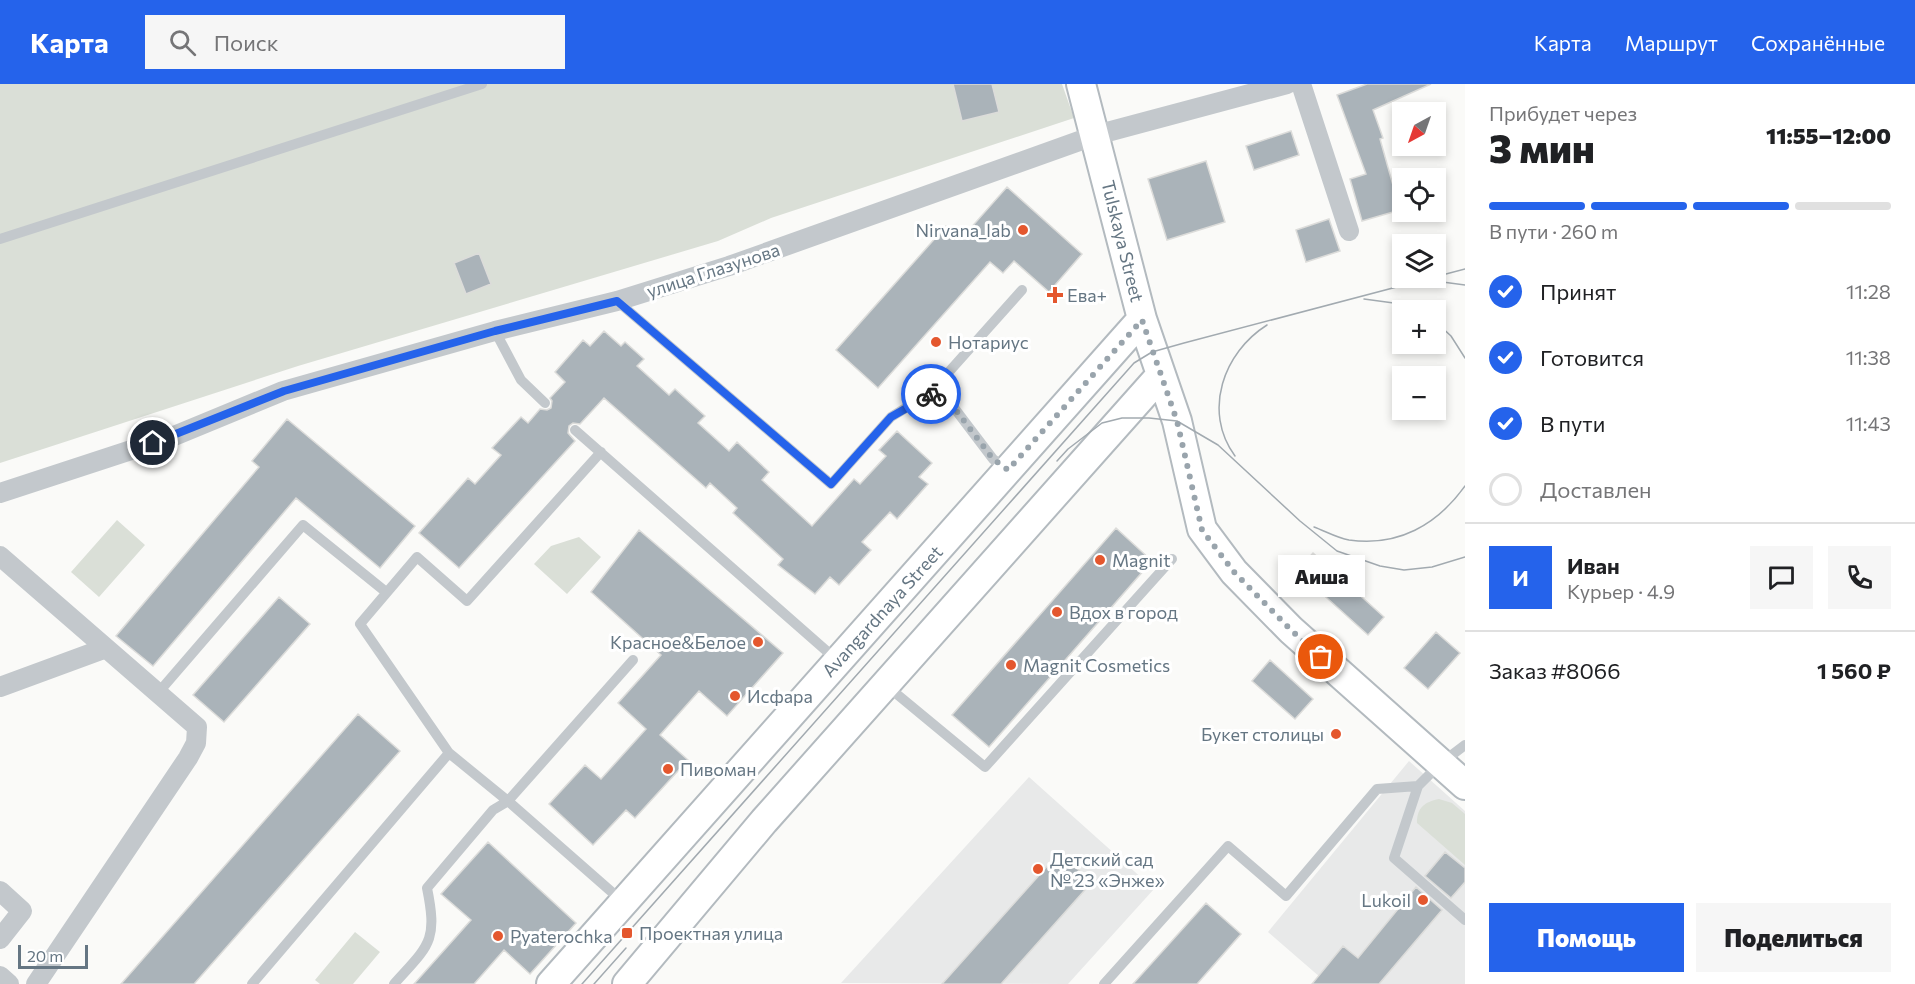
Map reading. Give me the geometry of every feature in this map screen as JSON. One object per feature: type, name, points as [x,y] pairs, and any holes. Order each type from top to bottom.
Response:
[{"type":"main road","name":"Tulskaya Street","points":[[1081,84],[1142,320],[1177,421],[1202,530],[1234,572],[1291,630],[1465,785]]},
{"type":"main road","name":"Avangardnaya Street","points":[[551,984],[1142,320]]},
{"type":"main road","points":[[627,984],[764,821],[884,684],[1160,376]]},
{"type":"street","name":"улица Глазунова","points":[[0,493],[174,436],[284,391],[495,331],[617,301],[729,266],[1096,135],[1287,84]]},
{"type":"street","points":[[1301,84],[1349,231]]},
{"type":"street","points":[[0,556],[197,727],[196,742],[36,984]]},
{"type":"street","points":[[0,687],[106,648]]},
{"type":"street","points":[[0,891],[22,911],[0,939]]},
{"type":"street","points":[[0,976],[9,984]]},
{"type":"lane","points":[[0,239],[482,84]]},
{"type":"lane","points":[[617,301],[831,484],[891,417],[930,393],[1022,290]]},
{"type":"lane","points":[[495,331],[521,380],[545,404]]},
{"type":"lane","points":[[930,393],[952,405],[993,459],[1008,470]]},
{"type":"lane","points":[[575,429],[838,661]]},
{"type":"lane","points":[[601,452],[467,601],[417,556],[360,624],[449,753],[508,801],[623,903]]},
{"type":"lane","points":[[158,693],[303,525],[386,592]]},
{"type":"lane","points":[[884,684],[986,767],[1172,559]]},
{"type":"lane","points":[[394,984],[428,946],[432,916],[427,888],[493,810],[508,801],[633,660]]},
{"type":"lane","points":[[1465,745],[1440,764],[1418,786],[1394,858],[1465,920]]},
{"type":"lane","points":[[252,984],[449,753]]},
{"type":"lane","points":[[1104,984],[1228,846],[1286,896],[1377,789],[1418,786]]},
{"type":"shaded area","points":[[0,84],[1062,84],[1074,118],[771,218],[718,241],[298,366],[0,463]]},
{"type":"shaded area","points":[[117,520],[145,545],[99,597],[71,572]]},
{"type":"shaded area","points":[[579,537],[601,557],[567,594],[534,564],[551,546]]},
{"type":"shaded area","points":[[1409,761],[1465,811],[1465,984],[1328,984],[1268,932]]},
{"type":"shaded area","name":"Детский сад № 23 «Энже»","points":[[1029,777],[1154,889],[1068,984],[841,983]]},
{"type":"shaded area","points":[[1439,799],[1452,803],[1465,814],[1465,865],[1417,823],[1418,813],[1422,806]]},
{"type":"shaded area","points":[[355,932],[380,952],[353,984],[320,984],[315,980]]},
{"type":"building","points":[[953,84],[992,84],[999,112],[962,121]]},
{"type":"building","points":[[1367,84],[1431,84],[1373,110],[1383,138],[1380,139],[1392,182],[1392,212],[1362,221],[1350,179],[1366,174],[1337,95]]},
{"type":"building","points":[[1291,131],[1299,155],[1254,170],[1246,146]]},
{"type":"building","points":[[1206,161],[1225,222],[1167,240],[1148,179]]},
{"type":"building","points":[[1007,187],[1082,254],[1049,292],[1014,261],[1003,273],[990,262],[878,388],[836,350],[946,226],[961,239]]},
{"type":"building","points":[[1329,219],[1340,251],[1306,262],[1296,230]]},
{"type":"building","points":[[479,253],[491,284],[466,294],[454,263]]},
{"type":"building","points":[[604,331],[621,346],[625,342],[644,359],[637,366],[669,395],[675,389],[705,416],[698,423],[729,451],[737,442],[769,472],[762,480],[812,526],[854,479],[860,484],[886,456],[879,450],[897,431],[932,463],[919,477],[928,484],[897,519],[890,512],[862,542],[871,550],[839,585],[830,577],[815,594],[778,565],[783,559],[733,513],[737,508],[710,483],[706,488],[604,398],[580,424],[573,423],[569,426],[568,433],[575,441],[459,568],[419,533],[468,478],[475,484],[501,455],[492,448],[521,417],[528,423],[540,409],[551,408],[550,398],[565,382],[555,372],[583,340],[590,346]]},
{"type":"building","points":[[287,419],[415,526],[380,568],[296,498],[153,666],[116,636],[259,467],[252,461]]},
{"type":"building","points":[[1116,528],[1152,561],[989,747],[952,715]]},
{"type":"building","points":[[639,530],[783,653],[727,716],[699,691],[660,735],[688,760],[635,818],[626,810],[593,845],[549,804],[585,765],[601,779],[646,729],[618,703],[661,655],[591,592]]},
{"type":"building","points":[[1313,553],[1384,617],[1368,635],[1297,571]]},
{"type":"building","points":[[279,597],[310,624],[224,722],[193,695]]},
{"type":"building","points":[[1436,632],[1460,653],[1428,689],[1404,668]]},
{"type":"building","points":[[1270,660],[1313,699],[1295,719],[1252,681]]},
{"type":"building","points":[[358,714],[400,751],[194,984],[121,984]]},
{"type":"building","points":[[488,842],[576,923],[530,974],[504,950],[474,984],[414,984],[471,920],[441,894]]},
{"type":"building","points":[[1445,852],[1465,868],[1465,882],[1451,898],[1425,876]]},
{"type":"building","points":[[1059,853],[1092,882],[1001,984],[942,984]]},
{"type":"building","points":[[1416,887],[1442,910],[1379,984],[1312,984],[1343,946],[1358,958]]},
{"type":"building","points":[[1206,903],[1241,934],[1197,984],[1133,984]]},
{"type":"tram line","points":[[582,984],[1134,363],[1152,352],[1465,269]]},
{"type":"tram line","points":[[1446,282],[1465,285]]},
{"type":"tram line","points":[[1364,299],[1392,303]]},
{"type":"tram line","points":[[1235,456],[1225,439],[1220,420],[1219,402],[1223,384],[1229,366],[1239,351],[1267,325]]},
{"type":"tram line","points":[[1446,331],[1465,358]]},
{"type":"tram line","points":[[1057,461],[1068,449],[1102,423],[1122,418],[1177,421],[1218,445],[1300,521],[1337,551],[1380,566],[1404,570],[1432,567],[1465,557]]},
{"type":"tram line","points":[[1314,527],[1349,540],[1384,540],[1400,536],[1429,522],[1442,512],[1465,486]]},
{"type":"tram line","points":[[594,984],[626,948]]},
{"type":"way so far","points":[[931,394],[952,405],[993,459],[1008,470],[1142,320],[1177,421],[1202,530],[1234,572],[1321,657]]},
{"type":"place","name":"Nirvana_lab","points":[[1023,230]]},
{"type":"place","name":"Ева+","points":[[1055,295]]},
{"type":"place","name":"Нотариус","points":[[936,342]]},
{"type":"place","name":"Magnit","points":[[1100,560]]},
{"type":"place","name":"Вдох в город","points":[[1057,612]]},
{"type":"place","name":"Красное&Белое","points":[[758,642]]},
{"type":"place","name":"Аиша","points":[[1321,657]]},
{"type":"place","name":"Magnit Cosmetics","points":[[1011,665]]},
{"type":"place","name":"Исфара","points":[[735,696]]},
{"type":"place","name":"Букет столицы","points":[[1336,734]]},
{"type":"place","name":"Пивоман","points":[[668,769]]},
{"type":"place","name":"Детский сад № 23 «Энже»","points":[[1038,869]]},
{"type":"place","name":"Lukoil","points":[[1423,900]]},
{"type":"place","name":"Проектная улица","points":[[627,933]]},
{"type":"place","name":"Pyaterochka","points":[[498,936]]},
{"type":"route","points":[[153,443],[284,391],[495,331],[617,301],[831,484],[891,417],[931,394]]}]
